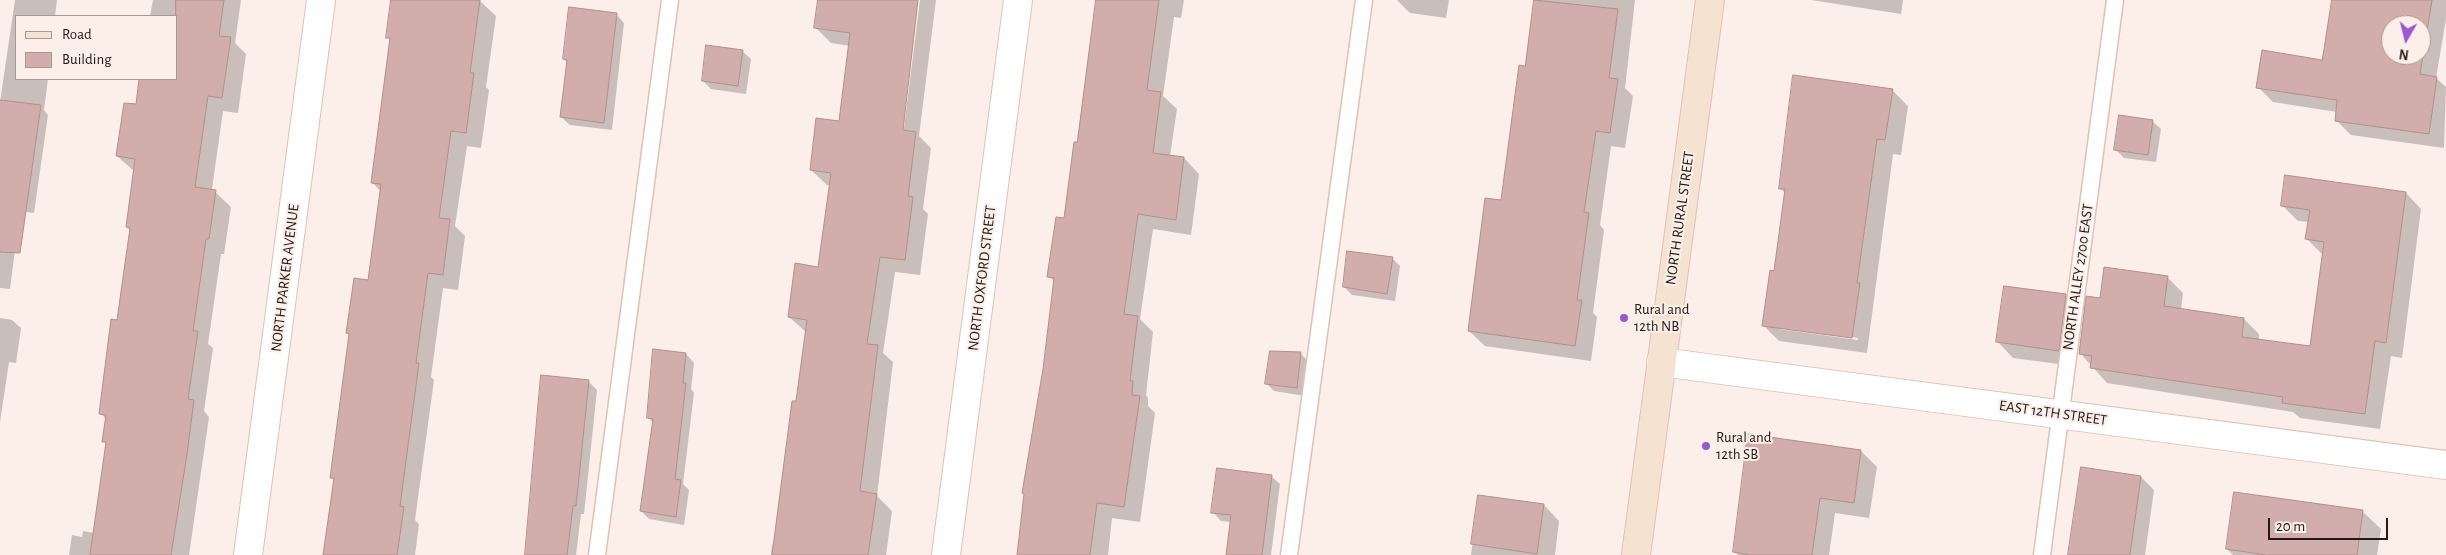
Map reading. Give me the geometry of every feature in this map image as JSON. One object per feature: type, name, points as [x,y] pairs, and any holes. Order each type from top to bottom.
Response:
[{"type":"main road","name":"NORTH RURAL STREET","points":[[1636,555],[1710,0]]},
{"type":"street","name":"NORTH PARKER AVENUE","points":[[248,555],[321,0]]},
{"type":"street","name":"NORTH OXFORD STREET","points":[[946,555],[1018,0]]},
{"type":"street","name":"EAST 12TH STREET","points":[[1661,362],[2446,465]]},
{"type":"lane","points":[[597,555],[670,0]]},
{"type":"lane","points":[[1289,555],[1364,0]]},
{"type":"lane","name":"NORTH ALLEY 2700 EAST","points":[[2042,555],[2059,414],[2116,0]]},
{"type":"building","points":[[176,0],[224,0],[219,36],[231,37],[222,98],[208,96],[195,187],[216,190],[209,239],[206,239],[193,331],[198,331],[188,399],[194,400],[171,555],[90,555],[106,442],[102,442],[106,415],[99,414],[111,319],[117,320],[130,228],[126,227],[135,159],[116,156],[124,103],[136,104],[139,80],[178,80],[178,15],[176,15]]},
{"type":"building","points":[[391,0],[480,0],[470,73],[474,73],[466,133],[451,131],[439,218],[450,219],[443,275],[428,273],[416,363],[419,363],[400,506],[404,507],[397,555],[323,555],[334,478],[330,478],[349,334],[346,333],[354,278],[368,280],[381,184],[371,183],[390,38],[386,38]]},
{"type":"building","points":[[818,0],[918,0],[903,130],[916,132],[908,196],[913,197],[905,260],[880,257],[867,344],[878,345],[860,491],[877,494],[868,555],[772,555],[792,401],[796,401],[807,320],[788,317],[795,263],[818,267],[831,173],[810,170],[816,118],[839,121],[850,33],[814,28]]},
{"type":"building","points":[[1096,0],[1159,0],[1147,90],[1161,92],[1153,153],[1184,157],[1176,220],[1138,214],[1124,314],[1138,316],[1130,381],[1133,381],[1132,395],[1140,396],[1124,507],[1097,503],[1090,555],[1017,555],[1024,494],[1022,493],[1043,369],[1054,278],[1047,277],[1056,217],[1064,218],[1074,142],[1077,142]]},
{"type":"building","points":[[1534,0],[1618,9],[1609,78],[1618,79],[1610,133],[1596,131],[1584,212],[1589,213],[1577,300],[1582,300],[1575,346],[1468,331],[1485,198],[1501,200],[1519,65],[1525,66]]},
{"type":"building","points":[[2332,0],[2432,0],[2430,15],[2381,15],[2381,65],[2421,65],[2420,74],[2437,77],[2429,134],[2335,121],[2337,100],[2256,88],[2262,50],[2322,60]]},
{"type":"building","points":[[569,7],[617,13],[604,123],[560,117],[567,60],[563,59]]},
{"type":"building","points":[[706,45],[743,50],[738,86],[702,81]]},
{"type":"building","points":[[1793,75],[1893,89],[1885,140],[1877,139],[1857,283],[1860,283],[1852,338],[1762,326],[1770,270],[1774,271],[1785,189],[1779,189]]},
{"type":"building","points":[[0,100],[41,105],[20,253],[0,252]]},
{"type":"building","points":[[2119,115],[2153,120],[2148,155],[2114,150]]},
{"type":"building","points":[[2285,175],[2406,192],[2386,343],[2375,341],[2365,414],[2282,403],[2283,397],[2090,368],[2092,356],[2079,354],[2086,296],[2100,298],[2104,267],[2168,276],[2164,306],[2244,318],[2242,337],[2310,346],[2324,242],[2305,239],[2310,210],[2281,206]]},
{"type":"building","points":[[1347,251],[1393,257],[1387,294],[1343,287]]},
{"type":"building","points":[[2004,286],[2066,294],[2059,351],[1996,342]]},
{"type":"building","points":[[653,349],[686,353],[683,383],[686,383],[675,479],[681,480],[676,517],[640,511],[653,419],[647,418]]},
{"type":"building","points":[[1270,351],[1301,352],[1297,388],[1265,384]]},
{"type":"building","points":[[541,375],[589,380],[576,506],[573,506],[567,555],[525,555]]},
{"type":"building","points":[[1748,434],[1861,450],[1854,503],[1820,498],[1812,555],[1751,555],[1733,552]]},
{"type":"building","points":[[2081,467],[2141,476],[2130,555],[2068,555]]},
{"type":"building","points":[[1217,468],[1272,475],[1262,555],[1226,555],[1231,515],[1211,513]]},
{"type":"building","points":[[2234,492],[2363,510],[2357,555],[2266,555],[2226,549]]},
{"type":"building","points":[[1478,495],[1544,504],[1537,554],[1471,544]]},
{"type":"place","name":"Rural and 12th NB","points":[[1624,318]]},
{"type":"place","name":"Rural and 12th SB","points":[[1706,446]]}]
